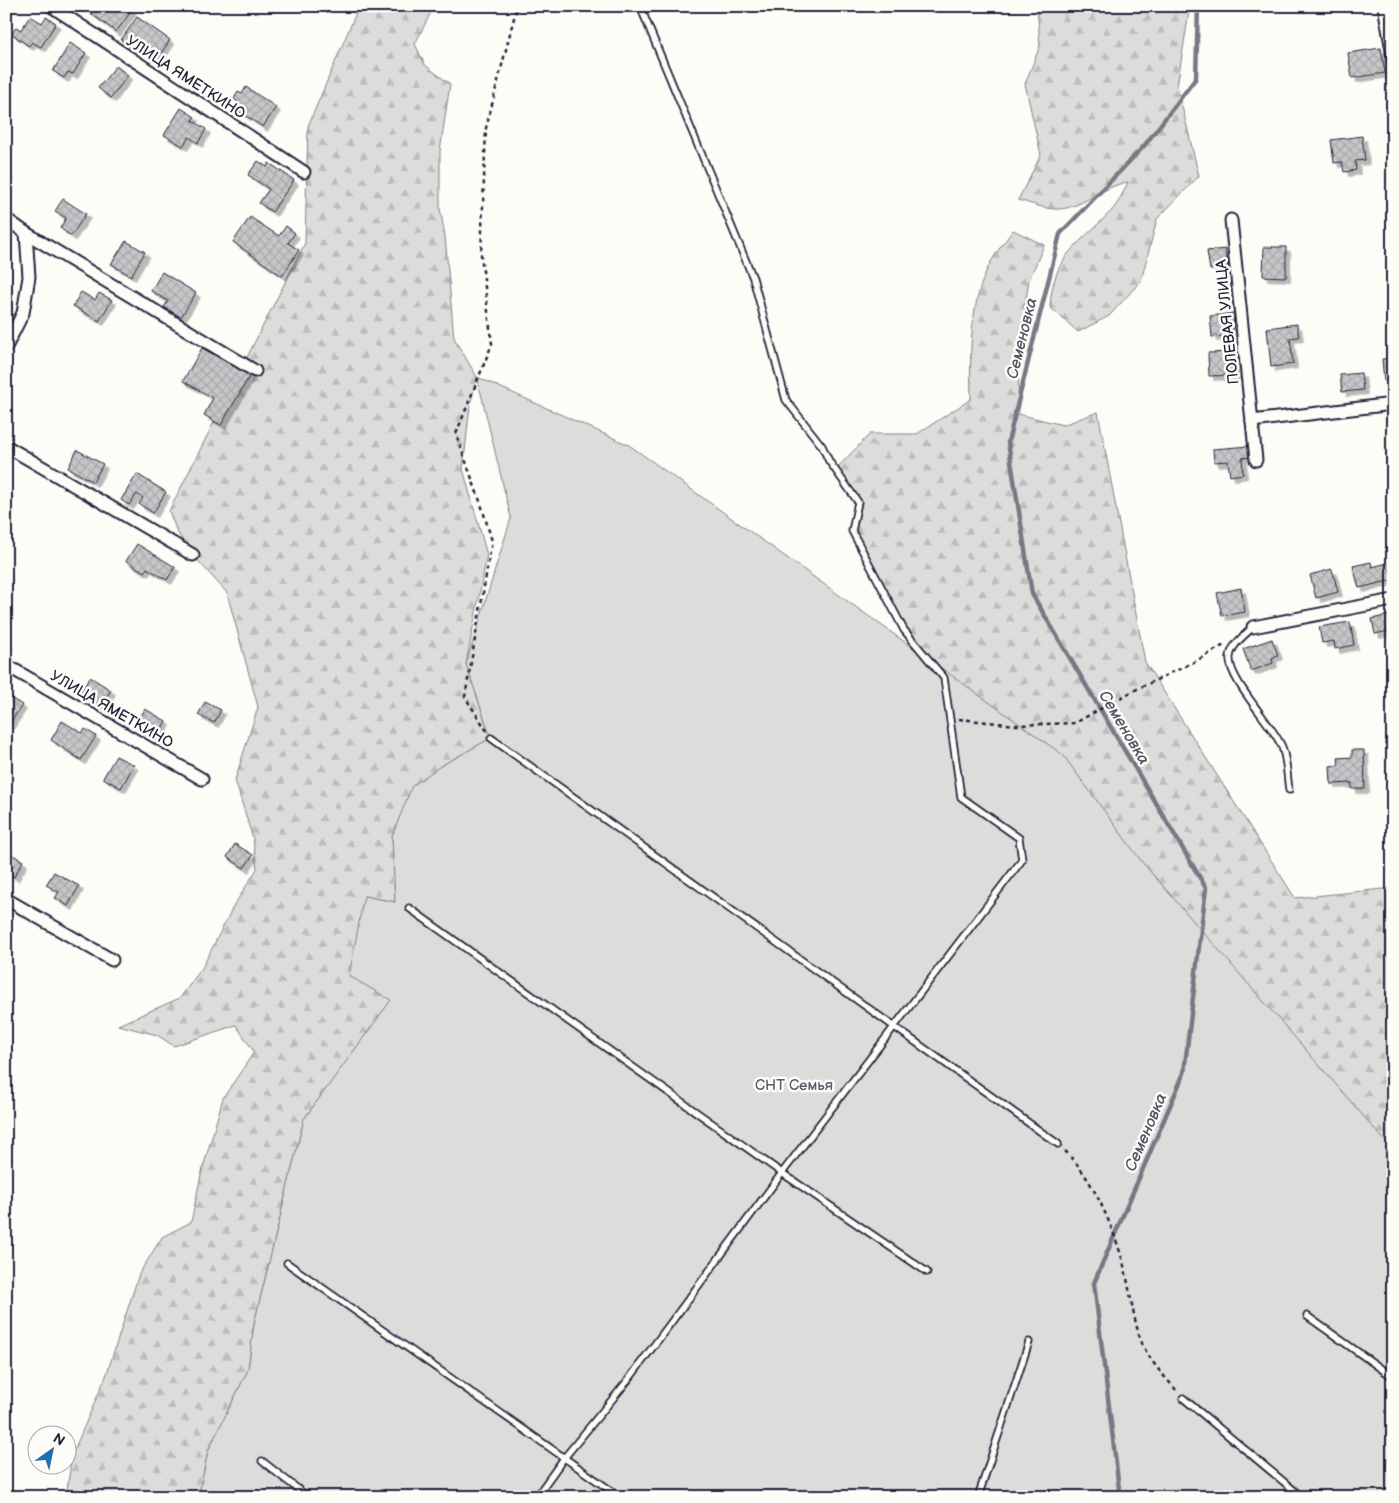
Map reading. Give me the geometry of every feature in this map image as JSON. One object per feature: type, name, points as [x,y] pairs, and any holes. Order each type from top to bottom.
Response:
[{"type":"street","name":"УЛИЦА ЯМЕТКИНО","points":[[51,6],[304,172]]},
{"type":"street","points":[[1384,6],[1393,56]]},
{"type":"street","points":[[6,219],[26,233],[255,370]]},
{"type":"street","name":"ПОЛЕВАЯ УЛИЦА","points":[[1231,220],[1256,460]]},
{"type":"street","points":[[6,347],[23,313],[29,277],[26,233]]},
{"type":"street","points":[[1252,421],[1393,404]]},
{"type":"street","points":[[6,446],[193,555]]},
{"type":"street","points":[[1253,627],[1393,600]]},
{"type":"street","name":"УЛИЦА ЯМЕТКИНО","points":[[6,665],[202,780]]},
{"type":"street","points":[[6,899],[112,960]]},
{"type":"lane","points":[[536,1497],[564,1458],[629,1378],[782,1173],[1022,860],[1019,838],[961,797],[944,678],[904,630],[852,532],[858,502],[829,461],[822,446],[786,400],[753,278],[640,6]]},
{"type":"lane","points":[[1253,627],[1235,644],[1229,658],[1233,670],[1248,696],[1282,747],[1288,790]]},
{"type":"lane","points":[[491,738],[1058,1144]]},
{"type":"lane","points":[[409,908],[782,1173],[926,1272]]},
{"type":"lane","points":[[287,1263],[620,1497]]},
{"type":"lane","points":[[1307,1316],[1393,1378]]},
{"type":"lane","points":[[978,1497],[1029,1342]]},
{"type":"lane","points":[[1183,1398],[1302,1497]]},
{"type":"lane","points":[[262,1462],[308,1497]]},
{"type":"path","points":[[491,738],[465,697],[492,541],[456,434],[492,344],[481,255],[486,128],[517,6]]},
{"type":"path","points":[[950,718],[1016,724],[1075,723],[1229,642]]},
{"type":"path","points":[[1058,1144],[1077,1162],[1100,1203],[1123,1262],[1140,1339],[1156,1368],[1183,1398]]},
{"type":"green space","points":[[359,6],[434,6],[415,44],[425,65],[450,84],[440,151],[440,208],[445,236],[454,338],[477,377],[470,405],[463,469],[487,555],[466,664],[491,738],[439,767],[392,836],[395,902],[364,896],[392,1000],[304,1119],[254,1324],[248,1370],[208,1451],[199,1494],[201,1497],[66,1497],[69,1476],[78,1476],[78,1441],[106,1376],[139,1274],[162,1237],[191,1222],[201,1175],[223,1098],[254,1052],[236,1025],[174,1046],[157,1035],[118,1025],[180,998],[202,968],[233,907],[257,869],[253,839],[235,780],[258,707],[227,593],[193,555],[177,532],[169,511],[305,243],[308,126]]},
{"type":"green space","points":[[1037,6],[1190,6],[1177,86],[1199,176],[1157,219],[1141,281],[1109,316],[1078,332],[1050,307],[1056,274],[1070,251],[1115,206],[1128,182],[1110,188],[1074,206],[1065,208],[1047,208],[1018,200],[1041,155],[1025,84],[1040,46]]},
{"type":"green space","points":[[1013,230],[1044,245],[1029,280],[1019,344],[1018,414],[1063,425],[1098,412],[1145,662],[1295,898],[1393,888],[1393,1150],[807,1497],[944,678],[904,630],[852,531],[858,502],[835,470],[870,434],[917,434],[971,399],[971,351],[976,303],[980,287],[989,266]]},
{"type":"green space","name":"СНТ Семья","points":[[477,377],[629,445],[1063,755],[1142,862],[1393,1150],[1393,1497],[201,1497],[199,1494],[208,1451],[248,1370],[254,1324],[304,1119],[391,1000],[349,976],[364,896],[395,902],[392,836],[412,786],[439,767],[491,738],[466,664],[511,518]]},
{"type":"building","points":[[86,6],[126,6],[132,10],[116,32],[85,9]]},
{"type":"building","points":[[30,16],[42,23],[46,17],[56,23],[41,47],[32,42],[29,46],[12,34],[16,27],[21,30]]},
{"type":"building","points":[[137,17],[170,40],[158,58],[137,44],[134,49],[121,40]]},
{"type":"building","points":[[70,43],[86,53],[73,74],[68,72],[64,78],[53,71]]},
{"type":"building","points":[[1381,48],[1385,73],[1352,78],[1348,53]]},
{"type":"building","points":[[116,66],[128,75],[111,98],[98,88]]},
{"type":"building","points":[[246,87],[276,107],[263,127],[234,108],[238,102],[234,99],[238,92],[242,94]]},
{"type":"building","points":[[181,108],[195,117],[192,120],[206,129],[198,143],[189,137],[183,146],[164,135]]},
{"type":"building","points":[[1362,136],[1365,160],[1355,161],[1356,170],[1344,172],[1342,162],[1334,163],[1331,140]]},
{"type":"building","points":[[258,161],[267,167],[269,163],[294,180],[272,212],[259,203],[269,189],[248,175]]},
{"type":"building","points":[[63,199],[86,214],[71,236],[60,228],[66,218],[55,211]]},
{"type":"building","points":[[250,217],[279,236],[286,226],[295,233],[288,243],[299,250],[282,276],[233,242]]},
{"type":"building","points":[[126,241],[145,252],[131,276],[111,264]]},
{"type":"building","points":[[1264,247],[1286,247],[1286,277],[1263,276]]},
{"type":"building","points":[[1225,249],[1228,267],[1210,270],[1207,251]]},
{"type":"building","points":[[162,272],[196,293],[181,317],[164,307],[168,301],[151,291]]},
{"type":"building","points":[[81,292],[95,300],[99,293],[112,300],[99,321],[73,306]]},
{"type":"building","points":[[1234,313],[1233,335],[1212,337],[1210,316]]},
{"type":"building","points":[[1297,324],[1299,337],[1290,338],[1293,364],[1271,367],[1267,328]]},
{"type":"building","points":[[202,348],[250,375],[221,425],[204,415],[213,398],[183,381]]},
{"type":"building","points":[[1233,352],[1235,375],[1209,376],[1208,353]]},
{"type":"building","points":[[1393,358],[1393,380],[1384,381],[1382,359]]},
{"type":"building","points":[[1361,373],[1363,390],[1342,392],[1340,375]]},
{"type":"building","points":[[1250,446],[1251,457],[1242,458],[1243,474],[1230,476],[1228,461],[1214,462],[1213,449]]},
{"type":"building","points":[[77,450],[103,464],[93,482],[68,468]]},
{"type":"building","points":[[137,474],[166,492],[153,513],[139,504],[143,498],[137,494],[129,505],[121,500]]},
{"type":"building","points":[[137,544],[175,567],[167,580],[147,568],[144,572],[126,561]]},
{"type":"building","points":[[1371,562],[1372,567],[1388,563],[1392,580],[1359,588],[1353,566]]},
{"type":"building","points":[[1332,569],[1338,592],[1316,598],[1310,575]]},
{"type":"building","points":[[1241,588],[1245,612],[1222,616],[1217,593]]},
{"type":"building","points":[[1393,614],[1393,630],[1375,634],[1372,619]]},
{"type":"building","points":[[1350,622],[1354,645],[1335,649],[1334,641],[1322,643],[1319,627]]},
{"type":"building","points":[[1272,639],[1278,655],[1272,658],[1273,663],[1251,671],[1243,649]]},
{"type":"building","points":[[90,677],[111,690],[101,706],[80,693]]},
{"type":"building","points":[[6,695],[22,705],[9,725],[6,723]]},
{"type":"building","points":[[205,702],[221,710],[214,723],[198,715]]},
{"type":"building","points":[[145,709],[166,721],[156,739],[135,727]]},
{"type":"building","points":[[62,721],[82,733],[85,729],[96,736],[81,760],[51,740]]},
{"type":"building","points":[[1352,750],[1364,750],[1365,789],[1352,789],[1352,783],[1331,784],[1330,766],[1339,765],[1338,758],[1352,757]]},
{"type":"building","points":[[116,756],[134,765],[121,788],[103,778]]},
{"type":"building","points":[[235,844],[253,855],[244,868],[227,857]]},
{"type":"building","points":[[6,851],[23,861],[14,877],[6,872]]},
{"type":"building","points":[[54,872],[79,886],[68,906],[55,898],[59,892],[46,885]]},
{"type":"waterway","name":"Семеновка","points":[[1120,1497],[1094,1283],[1184,1073],[1206,888],[1032,594],[1008,442],[1060,234],[1144,146],[1196,78],[1198,6]]}]
